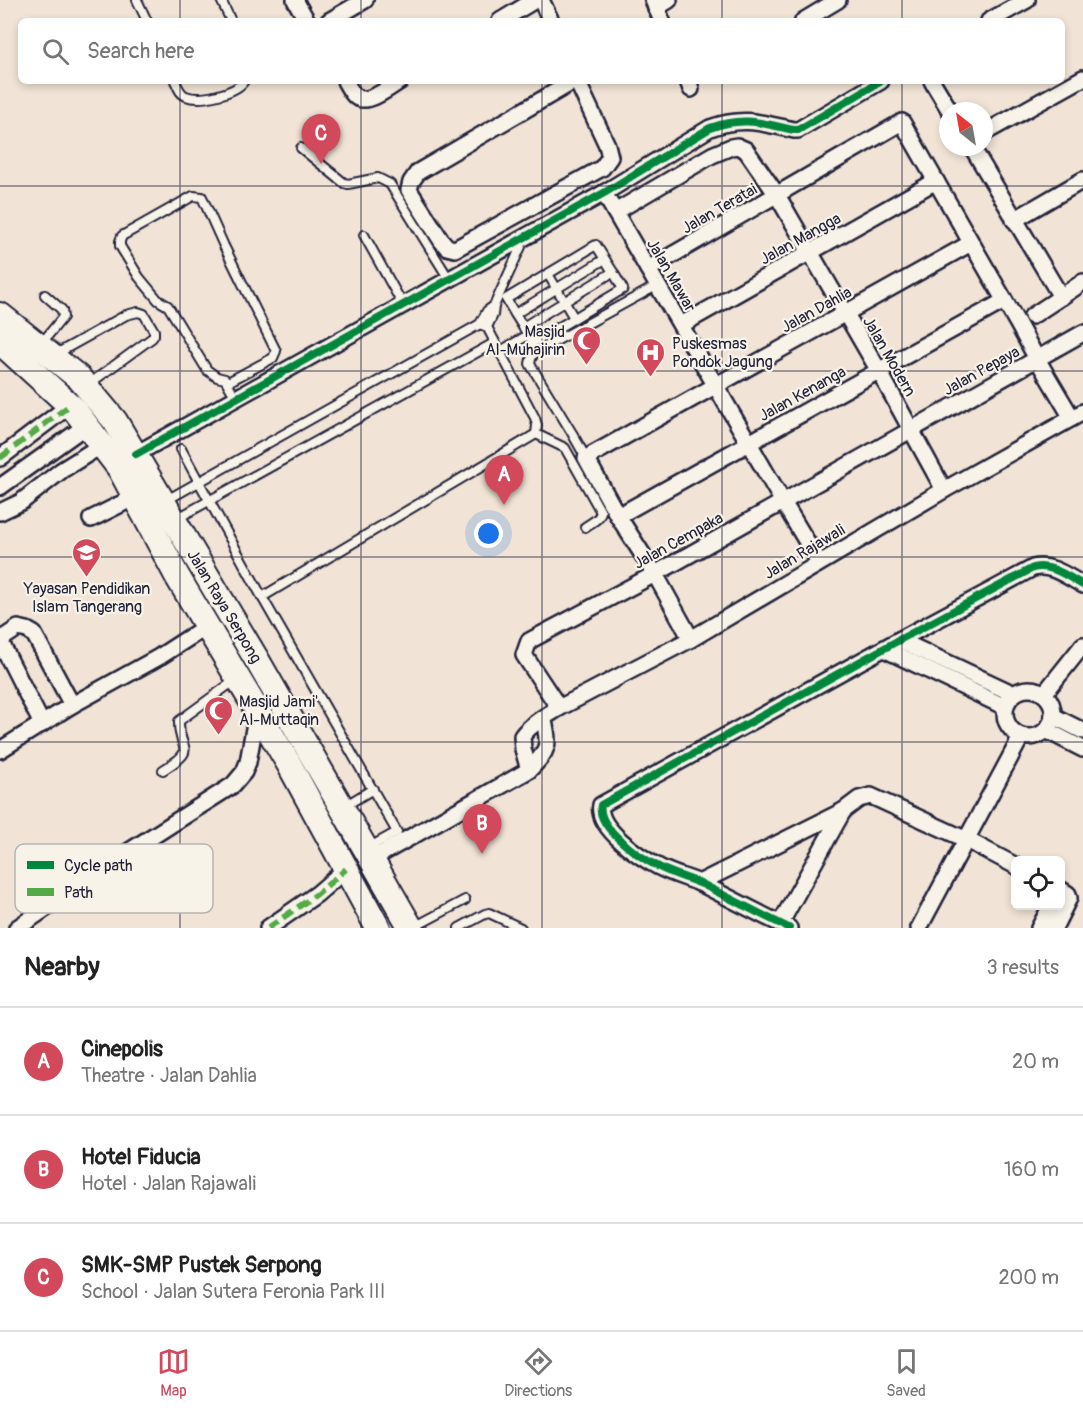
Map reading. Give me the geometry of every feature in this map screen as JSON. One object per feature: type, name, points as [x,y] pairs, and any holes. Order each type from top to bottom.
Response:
[{"type":"main road","name":"Jalan Raya Serpong","points":[[0,315],[79,378],[115,421],[412,928]]},
{"type":"main road","name":"Jalan Raya Serpong","points":[[0,342],[70,405],[120,469],[164,552],[289,765],[378,928]]},
{"type":"main road","points":[[164,552],[175,521]]},
{"type":"street","points":[[295,0],[305,18]]},
{"type":"street","points":[[334,18],[365,0]]},
{"type":"street","points":[[505,18],[535,0]]},
{"type":"street","points":[[541,0],[549,18]]},
{"type":"street","points":[[808,18],[838,0]]},
{"type":"street","points":[[994,18],[1027,0]]},
{"type":"street","points":[[993,128],[1083,78]]},
{"type":"street","points":[[347,84],[353,95],[362,99],[369,99],[395,84]]},
{"type":"street","points":[[571,84],[418,172],[409,190],[447,247],[455,249],[602,168],[607,163],[610,157],[607,145],[577,84]]},
{"type":"street","points":[[136,454],[604,193],[710,128],[724,123],[753,121],[798,130],[876,84]]},
{"type":"street","points":[[934,84],[945,102]]},
{"type":"street","name":"Jalan Teratai","points":[[648,270],[902,122],[936,181]]},
{"type":"street","name":"Jalan Modern","points":[[615,212],[712,155],[737,146],[746,150],[777,195],[879,371],[944,490]]},
{"type":"street","points":[[977,156],[1061,297]]},
{"type":"street","points":[[1014,219],[1083,180]]},
{"type":"street","points":[[936,181],[1037,359],[1078,416]]},
{"type":"street","name":"Jalan Mangga","points":[[681,325],[936,181]]},
{"type":"street","name":"Jalan Mawar","points":[[604,193],[819,562]]},
{"type":"street","name":"Jalan Dahlia","points":[[586,458],[971,243]]},
{"type":"street","points":[[1032,316],[1083,282]]},
{"type":"street","name":"Jalan Kenanga","points":[[618,516],[1004,301]]},
{"type":"street","name":"Jalan Pepaya","points":[[912,430],[1083,333]]},
{"type":"street","points":[[0,458],[70,405]]},
{"type":"street","name":"Jalan Rajawali","points":[[529,770],[522,736],[543,718],[691,639],[819,562],[1078,416]]},
{"type":"street","points":[[0,487],[87,425]]},
{"type":"street","name":"Jalan Cempaka","points":[[559,708],[524,655],[530,641],[912,430]]},
{"type":"street","points":[[0,512],[21,502],[62,470],[102,445]]},
{"type":"street","points":[[586,458],[691,639]]},
{"type":"street","points":[[91,519],[135,497]]},
{"type":"street","points":[[843,811],[784,926],[699,883],[659,868],[628,847],[609,828],[601,812],[601,805],[1033,568],[1049,567],[1083,585]]},
{"type":"street","points":[[0,750],[72,705],[159,657],[207,626]]},
{"type":"street","points":[[42,724],[0,641],[18,628],[34,634],[72,705]]},
{"type":"street","points":[[899,640],[1010,700]]},
{"type":"street","points":[[1044,694],[1083,645]]},
{"type":"street","points":[[884,649],[1010,700]]},
{"type":"street","points":[[1029,689],[1044,694],[1052,708],[1051,723],[1040,735],[1021,737],[1006,723],[1005,715],[1010,700],[1021,690],[1029,689]]},
{"type":"street","points":[[140,844],[232,785],[244,772],[257,712]]},
{"type":"street","points":[[1053,716],[1083,731]]},
{"type":"street","points":[[369,854],[529,770],[542,757],[547,746],[548,735],[543,718]]},
{"type":"street","points":[[1046,730],[1083,749]]},
{"type":"street","points":[[919,928],[1021,737]]},
{"type":"street","points":[[699,883],[843,811],[860,799],[871,796],[967,840],[1011,863]]},
{"type":"street","points":[[268,928],[317,894],[346,869]]},
{"type":"street","points":[[1065,892],[1070,898],[1065,907]]},
{"type":"street","points":[[1039,928],[1049,910]]},
{"type":"street","points":[[1054,928],[1064,910]]},
{"type":"street","points":[[17,928],[40,922]]},
{"type":"lane","points":[[137,0],[146,18]]},
{"type":"lane","points":[[221,0],[230,18]]},
{"type":"lane","points":[[176,84],[181,93],[194,98],[220,95],[242,84]]},
{"type":"lane","points":[[300,148],[344,183],[378,178],[390,184],[449,279]]},
{"type":"lane","points":[[228,382],[273,358],[276,351],[202,197],[193,196],[122,236],[120,246],[139,277],[158,300],[167,305],[207,370],[225,379],[236,398]]},
{"type":"lane","points":[[364,235],[403,304]]},
{"type":"lane","points":[[175,521],[200,483],[483,325],[487,311],[495,306],[526,236]]},
{"type":"lane","points":[[597,245],[613,272],[623,289],[532,343],[506,299],[597,245]]},
{"type":"lane","points":[[515,314],[605,259]]},
{"type":"lane","points":[[523,327],[613,272]]},
{"type":"lane","points":[[548,274],[574,318]]},
{"type":"lane","points":[[586,458],[530,364],[531,359],[534,353],[658,285]]},
{"type":"lane","points":[[45,295],[62,310],[63,314],[46,351]]},
{"type":"lane","points":[[46,351],[126,315],[138,312],[144,314],[154,331],[152,338],[87,386]]},
{"type":"lane","points":[[483,325],[535,418],[536,434]]},
{"type":"lane","points":[[499,352],[528,335]]},
{"type":"lane","points":[[175,521],[494,344]]},
{"type":"lane","points":[[536,434],[547,444],[565,448],[601,512],[597,519],[585,527]]},
{"type":"lane","points":[[262,597],[536,434]]},
{"type":"lane","points":[[181,449],[262,597],[397,832],[369,854]]},
{"type":"lane","points":[[163,770],[179,760],[184,753],[179,721],[238,678]]},
{"type":"lane","points":[[342,808],[373,789]]},
{"type":"lane","points":[[412,928],[465,900]]},
{"type":"lane","points":[[459,928],[489,913],[520,928]]},
{"type":"marked path","points":[[0,458],[70,405]]},
{"type":"marked path","points":[[268,928],[317,894],[346,869]]},
{"type":"cycle path","points":[[136,454],[604,193],[710,128],[743,122],[798,130],[876,84]]},
{"type":"cycle path","points":[[789,928],[702,884],[651,863],[612,832],[601,814],[601,805],[1033,568],[1053,569],[1083,585]]},
{"type":"place","name":"SMK-SMP Pustek Serpong","points":[[321,164]]},
{"type":"place","name":"Masjid Al-Muhajirin","points":[[586,366]]},
{"type":"place","name":"Puskesmas Pondok Jagung","points":[[651,378]]},
{"type":"place","name":"Cinepolis","points":[[504,505]]},
{"type":"place","name":"Yayasan Pendidikan Islam Tangerang","points":[[87,578]]},
{"type":"place","name":"Masjid Jami' Al-Muttaqin","points":[[218,736]]},
{"type":"place","name":"Hotel Fiducia","points":[[482,854]]}]
